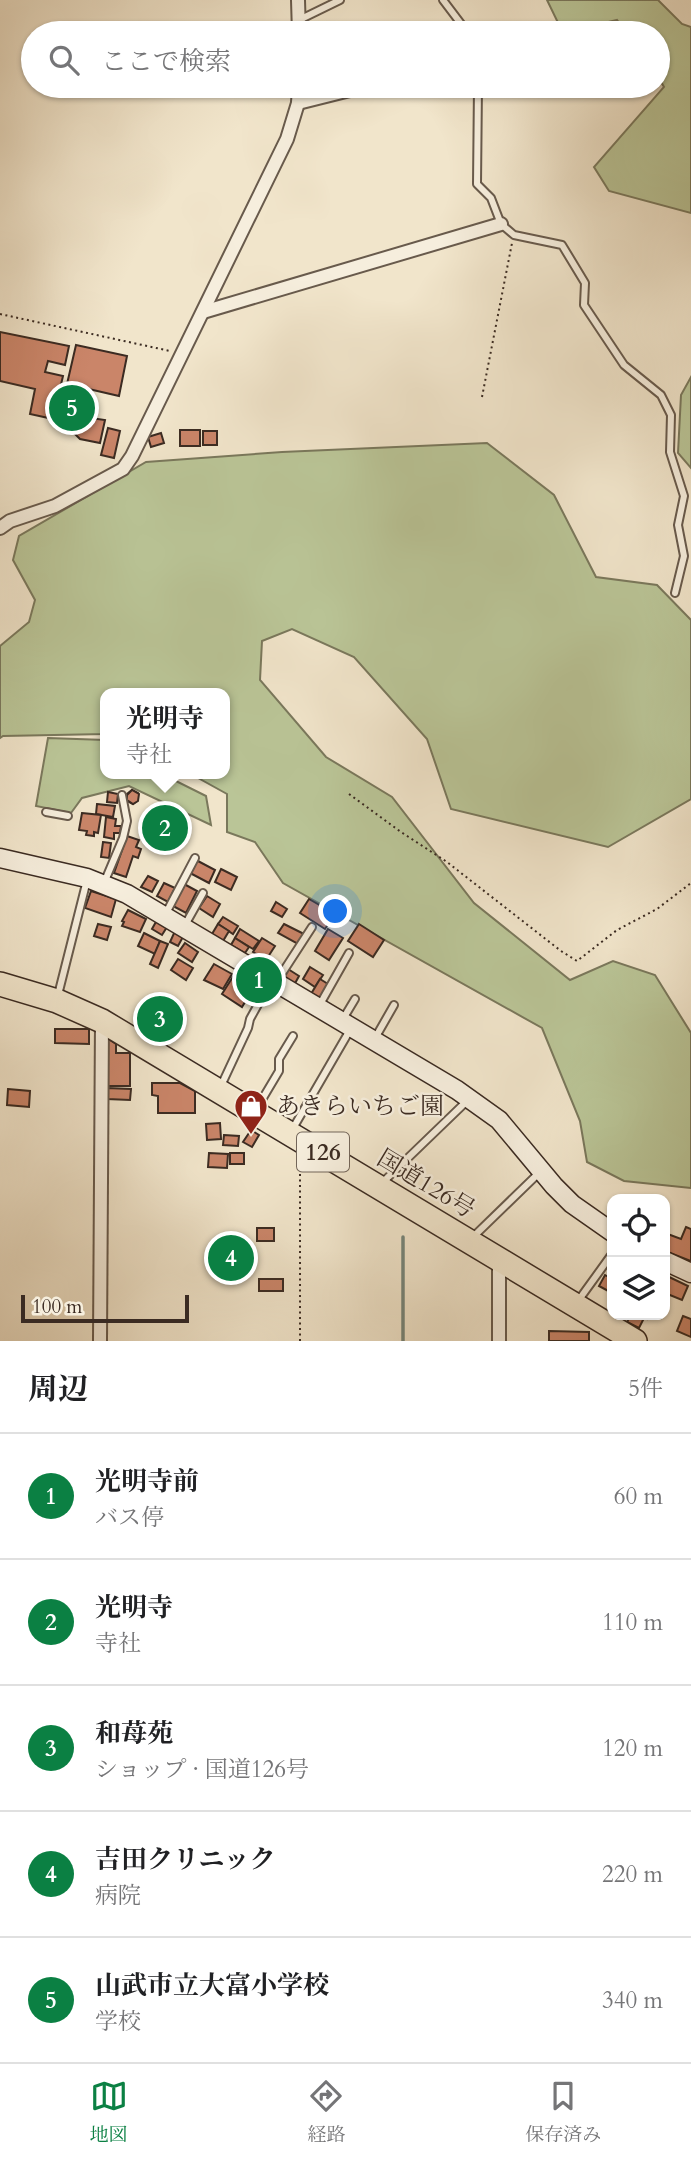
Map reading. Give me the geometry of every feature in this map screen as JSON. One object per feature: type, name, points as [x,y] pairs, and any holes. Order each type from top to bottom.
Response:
[{"type":"highway","name":"国道126号","points":[[0,984],[57,1001],[103,1021],[635,1341]]},
{"type":"street","points":[[299,0],[299,21]]},
{"type":"street","points":[[3,523],[55,506],[123,469],[132,456],[287,139],[298,98]]},
{"type":"street","points":[[298,103],[318,98]]},
{"type":"street","points":[[203,312],[501,224]]},
{"type":"street","points":[[0,858],[95,881],[165,916],[470,1099],[499,1120],[572,1204],[607,1228]]},
{"type":"street","points":[[100,1341],[103,1021]]},
{"type":"street","points":[[499,1259],[499,1341]]},
{"type":"street","points":[[670,1263],[691,1272]]},
{"type":"lane","points":[[308,21],[340,0]]},
{"type":"lane","points":[[443,0],[458,21]]},
{"type":"lane","points":[[478,98],[477,184],[491,198],[501,224],[514,235],[562,245],[585,283],[584,304],[624,365],[661,395],[671,415],[670,452],[684,496],[678,525],[684,556],[675,593]]},
{"type":"lane","points":[[57,1001],[95,881],[123,838],[127,821],[122,795]]},
{"type":"lane","points":[[46,812],[68,816]]},
{"type":"lane","points":[[165,916],[195,858]]},
{"type":"lane","points":[[184,928],[203,892]]},
{"type":"lane","points":[[219,1090],[250,1019],[312,926]]},
{"type":"lane","points":[[317,1008],[349,953]]},
{"type":"lane","points":[[295,1136],[346,1025],[355,999]]},
{"type":"lane","points":[[373,1041],[394,1005]]},
{"type":"lane","points":[[255,1112],[279,1071],[279,1059],[293,1035]]},
{"type":"lane","points":[[379,1186],[470,1099]]},
{"type":"lane","points":[[469,1241],[541,1170]]},
{"type":"lane","points":[[575,1305],[610,1257]]},
{"type":"path","points":[[482,397],[514,235]]},
{"type":"path","points":[[0,314],[182,353]]},
{"type":"path","points":[[349,794],[447,862],[577,961],[617,930],[657,909],[691,883]]},
{"type":"path","points":[[295,1136],[300,1341]]},
{"type":"green space","points":[[547,0],[658,0],[682,24],[691,27],[691,213],[609,191],[594,167],[654,98],[670,98],[670,21],[557,21]]},
{"type":"green space","points":[[691,377],[691,468],[678,453],[681,395]]},
{"type":"green space","points":[[487,443],[554,495],[596,577],[657,585],[691,620],[691,799],[608,847],[451,809],[427,739],[354,657],[292,629],[262,641],[260,680],[326,757],[392,797],[474,903],[570,980],[613,961],[655,975],[691,1033],[691,1188],[624,1181],[587,1162],[580,1121],[542,1028],[283,883],[255,842],[227,832],[227,794],[200,779],[230,779],[230,688],[100,688],[100,734],[0,738],[0,646],[29,622],[35,600],[13,560],[19,536],[146,462],[282,452]]},
{"type":"green space","points":[[48,738],[100,740],[100,779],[172,779],[206,796],[211,825],[129,786],[82,798],[71,813],[36,806]]},
{"type":"building","points":[[0,332],[69,346],[65,365],[48,361],[45,372],[63,376],[59,393],[70,395],[91,418],[105,420],[100,443],[80,439],[62,421],[30,414],[35,389],[0,381]]},
{"type":"building","points":[[76,345],[127,356],[119,396],[67,384]]},
{"type":"building","points":[[108,428],[120,431],[114,458],[101,455]]},
{"type":"building","points":[[180,430],[200,430],[200,446],[180,446]]},
{"type":"building","points":[[203,431],[217,431],[217,445],[203,445]]},
{"type":"building","points":[[161,433],[164,443],[151,447],[148,437]]},
{"type":"building","points":[[132,790],[138,793],[138,800],[133,804],[127,801],[127,794]]},
{"type":"building","points":[[132,790],[139,794],[138,801],[133,804],[127,800],[127,795]]},
{"type":"building","points":[[108,792],[118,794],[117,803],[107,802]]},
{"type":"building","points":[[97,804],[115,806],[113,817],[96,814]]},
{"type":"building","points":[[155,806],[187,822],[181,833],[178,831],[171,845],[164,842],[162,846],[150,840],[152,836],[148,834],[155,820],[150,817]]},
{"type":"building","points":[[160,807],[185,821],[170,848],[164,844],[162,847],[145,834]]},
{"type":"building","points":[[82,813],[101,815],[98,833],[94,832],[94,836],[79,830]]},
{"type":"building","points":[[106,817],[116,819],[115,826],[121,826],[120,833],[114,833],[114,839],[104,837]]},
{"type":"building","points":[[127,836],[139,840],[136,847],[141,849],[138,858],[133,856],[126,877],[114,873]]},
{"type":"building","points":[[103,842],[111,843],[109,858],[101,857]]},
{"type":"building","points":[[196,860],[215,870],[209,883],[190,873]]},
{"type":"building","points":[[221,869],[237,877],[231,890],[215,882]]},
{"type":"building","points":[[148,876],[158,881],[152,892],[141,887]]},
{"type":"building","points":[[164,883],[175,888],[168,902],[157,896]]},
{"type":"building","points":[[184,884],[197,891],[186,913],[173,906]]},
{"type":"building","points":[[91,891],[116,899],[111,917],[85,908]]},
{"type":"building","points":[[207,896],[220,904],[213,917],[199,908]]},
{"type":"building","points":[[309,899],[335,914],[325,929],[300,913]]},
{"type":"building","points":[[276,902],[287,909],[282,917],[271,911]]},
{"type":"building","points":[[128,910],[146,919],[140,932],[122,926]]},
{"type":"building","points":[[223,917],[238,926],[233,934],[218,924]]},
{"type":"building","points":[[157,920],[167,927],[162,935],[152,929]]},
{"type":"building","points":[[98,924],[111,927],[107,940],[94,936]]},
{"type":"building","points":[[218,924],[229,931],[223,941],[212,934]]},
{"type":"building","points":[[284,924],[304,934],[298,944],[278,933]]},
{"type":"building","points":[[359,924],[384,940],[373,957],[348,941]]},
{"type":"building","points":[[240,929],[259,941],[253,949],[235,938]]},
{"type":"building","points":[[328,929],[343,938],[329,960],[315,951]]},
{"type":"building","points":[[175,931],[184,935],[178,946],[170,942]]},
{"type":"building","points":[[144,933],[160,941],[155,954],[138,946]]},
{"type":"building","points":[[235,938],[249,947],[245,953],[231,945]]},
{"type":"building","points":[[262,938],[275,946],[266,960],[253,952]]},
{"type":"building","points":[[160,941],[168,944],[158,968],[150,964]]},
{"type":"building","points":[[185,943],[198,952],[192,962],[178,953]]},
{"type":"building","points":[[178,959],[193,968],[186,980],[171,970]]},
{"type":"building","points":[[214,964],[232,974],[223,989],[204,980]]},
{"type":"building","points":[[310,967],[323,975],[315,987],[303,979]]},
{"type":"building","points":[[288,969],[299,976],[293,987],[282,980]]},
{"type":"building","points":[[234,975],[254,987],[242,1007],[222,994]]},
{"type":"building","points":[[320,979],[328,984],[319,999],[311,994]]},
{"type":"building","points":[[55,1029],[89,1029],[89,1044],[55,1043]]},
{"type":"building","points":[[107,1038],[116,1044],[116,1053],[130,1053],[130,1086],[108,1086]]},
{"type":"building","points":[[152,1083],[180,1083],[195,1091],[195,1113],[158,1113],[158,1096],[152,1095]]},
{"type":"building","points":[[107,1088],[131,1089],[130,1100],[107,1099]]},
{"type":"building","points":[[8,1089],[30,1091],[29,1107],[7,1105]]},
{"type":"building","points":[[220,1123],[221,1139],[207,1140],[206,1124]]},
{"type":"building","points":[[251,1130],[259,1135],[252,1147],[243,1142]]},
{"type":"building","points":[[224,1135],[239,1136],[238,1146],[223,1145]]},
{"type":"building","points":[[209,1153],[228,1154],[227,1168],[208,1167]]},
{"type":"building","points":[[230,1153],[244,1153],[244,1164],[230,1164]]},
{"type":"building","points":[[686,1227],[691,1229],[691,1261],[670,1253],[670,1235],[681,1239]]},
{"type":"building","points":[[257,1228],[274,1228],[274,1241],[257,1241]]},
{"type":"building","points":[[211,1248],[245,1248],[245,1270],[210,1269]]},
{"type":"building","points":[[605,1275],[607,1276],[607,1290],[599,1286]]},
{"type":"building","points":[[670,1277],[688,1286],[682,1300],[670,1295]]},
{"type":"building","points":[[259,1279],[283,1279],[283,1291],[259,1291]]},
{"type":"building","points":[[683,1316],[691,1319],[691,1337],[677,1331]]},
{"type":"building","points":[[628,1320],[643,1320],[639,1328],[627,1322]]},
{"type":"building","points":[[549,1331],[589,1332],[589,1341],[549,1341]]},
{"type":"waterway","points":[[403,1237],[403,1341]]},
{"type":"place","name":"山武市立大富小学校","points":[[72,408]]},
{"type":"place","name":"光明寺","points":[[165,828]]},
{"type":"place","name":"光明寺前","points":[[259,980]]},
{"type":"place","name":"和苺苑","points":[[160,1019]]},
{"type":"place","name":"あきらいちご園","points":[[251,1136]]},
{"type":"place","name":"吉田クリニック","points":[[231,1258]]}]
